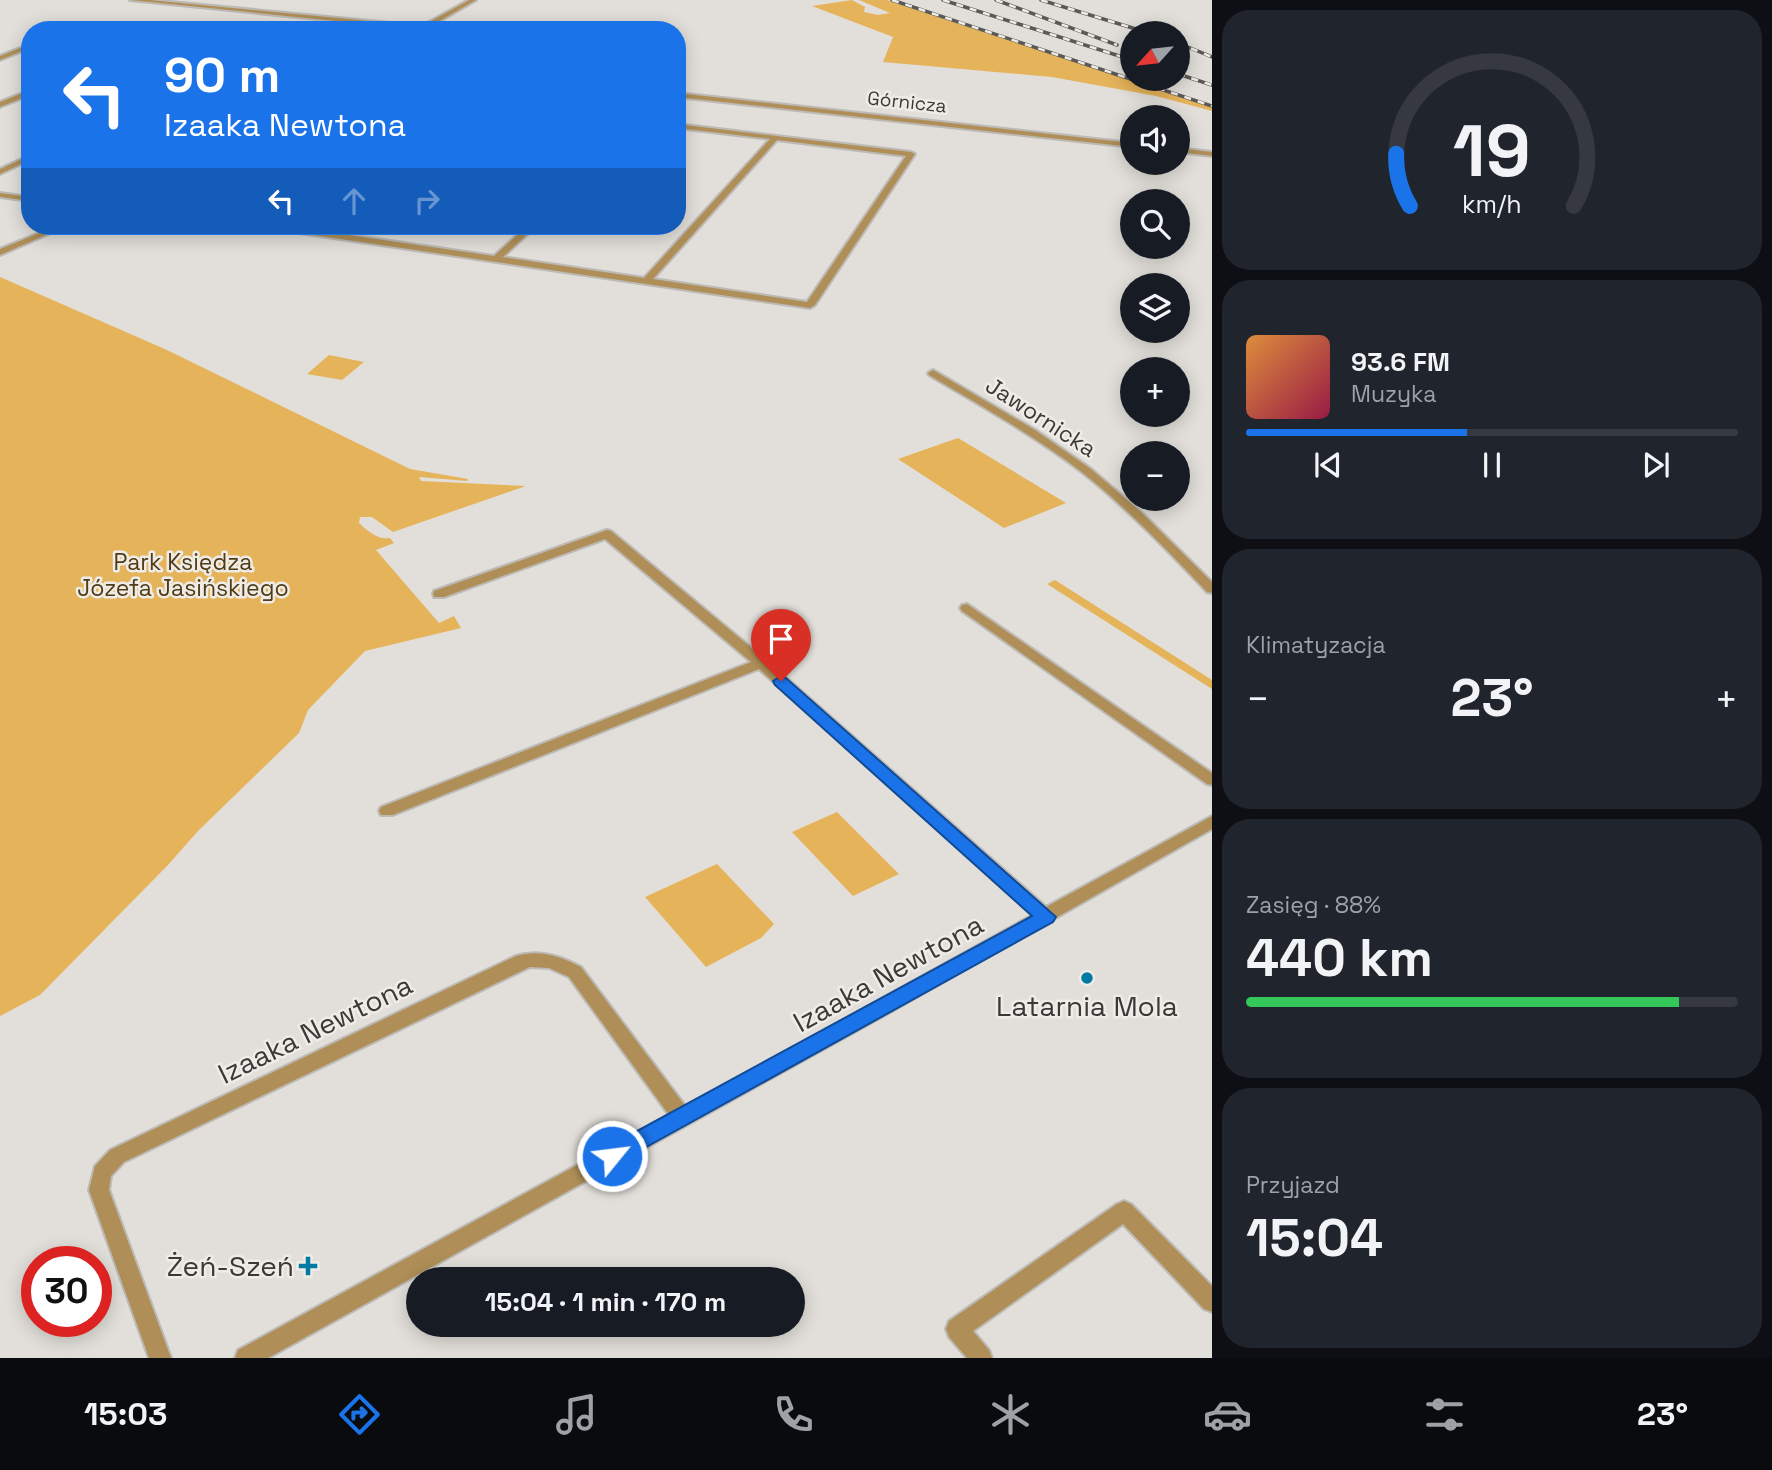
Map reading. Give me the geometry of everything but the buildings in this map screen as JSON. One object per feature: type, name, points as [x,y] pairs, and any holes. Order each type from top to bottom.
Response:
[{"type":"street","points":[[133,0],[341,21]]},
{"type":"street","points":[[435,21],[473,0]]},
{"type":"street","points":[[0,58],[21,50]]},
{"type":"street","points":[[0,105],[21,96]]},
{"type":"street","name":"Górnicza","points":[[686,96],[1120,144]]},
{"type":"street","points":[[362,235],[496,259],[810,305],[911,153],[686,127]]},
{"type":"street","points":[[648,280],[776,137]]},
{"type":"street","points":[[1190,151],[1212,154]]},
{"type":"street","points":[[0,172],[21,162]]},
{"type":"street","points":[[0,195],[21,198]]},
{"type":"street","points":[[0,252],[43,235]]},
{"type":"street","points":[[496,259],[522,235]]},
{"type":"street","name":"Jawornicka","points":[[933,373],[1008,417],[1087,471],[1152,527],[1212,589]]},
{"type":"street","points":[[439,594],[607,534],[761,663],[1046,917]]},
{"type":"street","points":[[967,608],[1212,780]]},
{"type":"street","points":[[387,811],[761,663]]},
{"type":"street","name":"Izaaka Newtona","points":[[246,1358],[1046,917],[1212,822]]},
{"type":"street","name":"Izaaka Newtona","points":[[160,1358],[99,1190],[102,1172],[117,1156],[522,961],[540,958],[558,962],[575,972],[682,1117]]},
{"type":"street","points":[[981,1358],[957,1329],[1124,1211],[1212,1301]]},
{"type":"green space","points":[[852,0],[865,7],[864,12],[878,15],[890,13],[859,0],[887,0],[1120,77],[1120,89],[1052,77],[883,62],[893,37],[812,6]]},
{"type":"green space","points":[[1129,91],[1163,91],[1212,107],[1212,111],[1190,105]]},
{"type":"green space","name":"Park Księdza Józefa Jasińskiego","points":[[0,277],[167,350],[410,469],[468,479],[419,477],[421,481],[526,486],[393,532],[372,517],[360,517],[359,523],[369,532],[381,538],[390,538],[394,543],[376,550],[439,623],[454,616],[461,628],[365,651],[308,710],[299,733],[198,831],[40,995],[0,1016]]},
{"type":"green space","points":[[329,355],[364,362],[342,380],[307,374]]},
{"type":"green space","points":[[958,438],[1066,503],[1004,528],[898,459]]},
{"type":"green space","points":[[1055,580],[1212,680],[1212,689],[1047,584]]},
{"type":"green space","points":[[837,812],[899,874],[853,896],[792,832]]},
{"type":"green space","points":[[717,864],[774,924],[761,938],[706,967],[645,897]]},
{"type":"railway","points":[[892,0],[1212,106]]},
{"type":"railway","points":[[943,0],[1120,56]]},
{"type":"railway","points":[[996,0],[1117,45]]},
{"type":"railway","points":[[1041,0],[1120,24]]},
{"type":"railway","points":[[1190,48],[1212,57]]},
{"type":"railway","points":[[1190,78],[1212,85]]},
{"type":"place","name":"Latarnia Mola","points":[[1087,978]]},
{"type":"place","name":"Żeń-Szeń","points":[[308,1266]]},
{"type":"route","points":[[612,1156],[1046,917],[781,681]]}]
